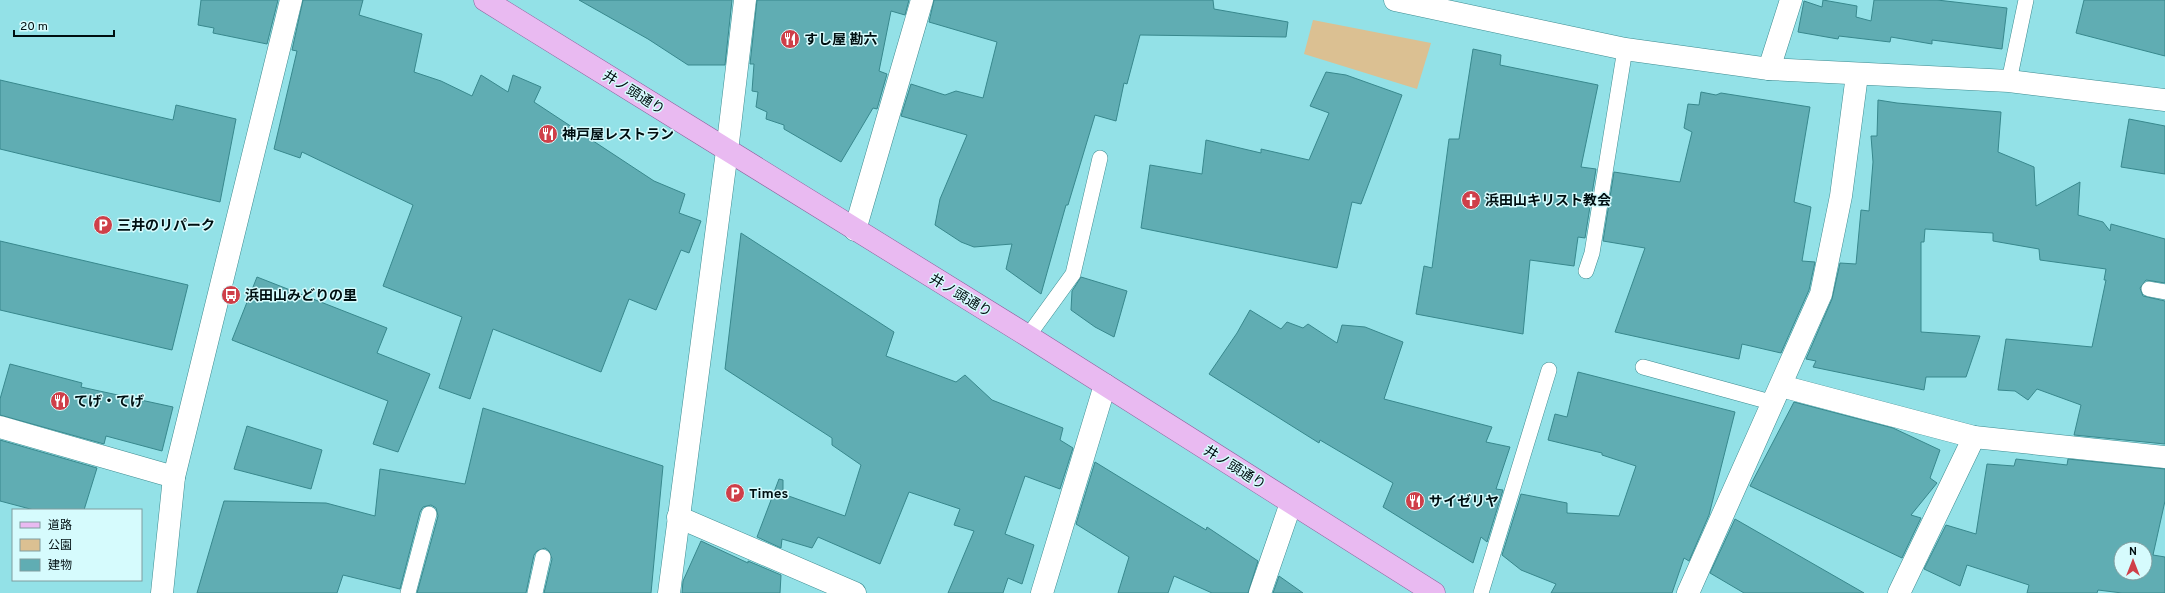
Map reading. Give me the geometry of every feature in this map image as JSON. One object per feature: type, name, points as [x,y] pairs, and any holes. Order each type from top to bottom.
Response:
[{"type":"main road","name":"井ノ頭通り","points":[[485,0],[1028,336],[1104,386],[1434,593]]},
{"type":"street","points":[[162,593],[174,477],[291,0]]},
{"type":"street","points":[[669,593],[727,151],[745,0]]},
{"type":"street","points":[[855,230],[922,0]]},
{"type":"street","points":[[1395,0],[1625,49],[1769,69],[1858,75],[2009,81],[2165,100]]},
{"type":"street","points":[[1769,69],[1791,0]]},
{"type":"street","points":[[1688,593],[1778,394],[1821,294],[1841,196],[1858,75]]},
{"type":"street","points":[[1042,593],[1104,386]]},
{"type":"street","points":[[1778,394],[1974,437],[2165,458]]},
{"type":"street","points":[[0,427],[174,477]]},
{"type":"street","points":[[1899,593],[1974,437]]},
{"type":"street","points":[[1260,593],[1291,503]]},
{"type":"street","points":[[678,517],[851,592]]},
{"type":"lane","points":[[2009,81],[2026,0]]},
{"type":"lane","points":[[1586,272],[1592,253],[1625,49]]},
{"type":"lane","points":[[1028,336],[1073,274],[1100,158]]},
{"type":"lane","points":[[2149,289],[2165,292]]},
{"type":"lane","points":[[1643,367],[1778,394]]},
{"type":"lane","points":[[1481,593],[1549,370]]},
{"type":"lane","points":[[408,593],[429,514]]},
{"type":"lane","points":[[535,593],[543,557]]},
{"type":"green space","points":[[1313,20],[1431,43],[1417,89],[1304,54]]},
{"type":"building","points":[[201,0],[278,0],[267,44],[213,33],[214,28],[198,25]]},
{"type":"building","points":[[303,0],[363,0],[359,15],[422,34],[414,72],[441,81],[472,96],[481,75],[508,92],[513,75],[541,87],[534,102],[654,181],[685,194],[679,213],[701,221],[689,253],[681,250],[656,310],[629,299],[601,372],[493,329],[470,399],[439,388],[462,317],[383,286],[413,205],[302,152],[300,158],[274,149],[297,51],[292,50]]},
{"type":"building","points":[[579,0],[732,0],[725,65],[688,65],[648,39]]},
{"type":"building","points":[[757,0],[909,0],[905,15],[891,11],[879,71],[887,74],[877,109],[873,108],[841,162],[784,129],[784,125],[766,119],[767,112],[756,107],[758,92],[752,91],[754,64],[750,64]]},
{"type":"building","points":[[934,0],[1213,0],[1214,9],[1288,22],[1286,37],[1140,35],[1127,84],[1124,83],[1116,121],[1095,115],[1068,205],[1066,205],[1041,294],[1006,269],[1012,244],[974,247],[961,242],[935,225],[940,199],[967,135],[901,116],[911,84],[945,95],[956,91],[983,98],[997,42],[929,22]]},
{"type":"building","points":[[1823,0],[1857,6],[1856,17],[1871,21],[1874,0],[1937,0],[2007,8],[2002,49],[1932,40],[1932,44],[1891,37],[1890,42],[1839,36],[1838,39],[1798,32],[1804,1],[1822,7]]},
{"type":"building","points":[[2084,0],[2165,0],[2165,56],[2076,33]]},
{"type":"building","points":[[1473,49],[1501,55],[1500,65],[1598,85],[1581,167],[1596,169],[1585,238],[1578,237],[1574,266],[1530,260],[1523,334],[1416,314],[1424,266],[1432,268],[1449,139],[1459,139]]},
{"type":"building","points":[[1326,72],[1346,75],[1402,95],[1361,204],[1352,202],[1337,268],[1141,228],[1150,165],[1202,174],[1206,140],[1261,153],[1261,149],[1309,160],[1329,113],[1310,106]]},
{"type":"building","points":[[0,80],[173,120],[176,105],[236,119],[220,202],[0,149]]},
{"type":"building","points":[[1701,92],[1716,95],[1721,93],[1810,107],[1794,202],[1811,207],[1802,261],[1815,262],[1809,290],[1781,353],[1742,344],[1739,359],[1615,332],[1645,248],[1603,241],[1614,172],[1680,182],[1692,132],[1684,128],[1688,104],[1699,105]]},
{"type":"building","points":[[1878,100],[2001,112],[1998,152],[2034,167],[2036,206],[2080,182],[2078,215],[2103,222],[2110,231],[2111,224],[2165,239],[2165,283],[2146,280],[2140,288],[2143,296],[2165,301],[2165,444],[2074,435],[2081,405],[2037,389],[2028,400],[2015,391],[1998,390],[2006,339],[2092,347],[2106,280],[2104,280],[2106,269],[2040,260],[2039,249],[1993,241],[1993,233],[1925,229],[1924,242],[1921,242],[1921,332],[1980,336],[1966,377],[1926,377],[1924,390],[1813,367],[1816,361],[1806,359],[1832,299],[1840,263],[1856,264],[1861,210],[1869,211],[1873,162],[1871,136],[1877,136]]},
{"type":"building","points":[[2129,119],[2165,126],[2165,174],[2121,167]]},
{"type":"building","points":[[741,233],[894,332],[886,356],[956,382],[965,375],[992,400],[1063,428],[1060,440],[1073,448],[1060,489],[1025,476],[1005,534],[1034,545],[1022,584],[1008,578],[1003,593],[948,593],[974,531],[954,525],[960,509],[909,492],[880,564],[818,537],[812,548],[782,539],[781,548],[757,537],[779,479],[783,480],[783,494],[845,516],[861,465],[832,445],[832,438],[725,369]]},
{"type":"building","points":[[0,241],[188,285],[172,350],[0,310]]},
{"type":"building","points":[[257,277],[387,328],[377,353],[430,374],[398,452],[373,444],[388,401],[232,340]]},
{"type":"building","points":[[1081,277],[1127,291],[1114,337],[1095,327],[1071,310],[1072,291]]},
{"type":"building","points":[[1250,310],[1281,329],[1287,322],[1303,328],[1308,324],[1337,343],[1342,325],[1365,327],[1403,342],[1384,399],[1492,427],[1486,442],[1510,447],[1496,489],[1503,490],[1487,542],[1481,537],[1473,563],[1383,507],[1393,483],[1320,440],[1319,443],[1209,374],[1237,333]]},
{"type":"building","points":[[10,364],[82,383],[81,387],[173,407],[162,451],[106,436],[104,444],[0,415],[0,399]]},
{"type":"building","points":[[1578,372],[1735,412],[1709,515],[1689,561],[1684,558],[1672,593],[1551,593],[1556,584],[1521,570],[1502,555],[1521,494],[1567,503],[1567,513],[1619,516],[1636,466],[1602,455],[1602,453],[1548,440],[1555,414],[1567,417]]},
{"type":"building","points":[[1794,402],[1893,428],[1940,450],[1930,478],[1937,483],[1911,515],[1921,518],[1902,558],[1750,486]]},
{"type":"building","points":[[483,408],[663,466],[651,593],[544,593],[552,559],[549,551],[545,548],[537,551],[534,555],[526,593],[417,593],[438,516],[436,508],[431,505],[423,507],[420,512],[400,589],[343,575],[337,593],[197,593],[224,501],[326,503],[375,516],[380,469],[465,484]]},
{"type":"building","points":[[247,426],[322,450],[311,489],[234,469]]},
{"type":"building","points":[[0,440],[97,468],[84,509],[30,509],[0,501]]},
{"type":"building","points":[[2016,459],[2067,465],[2068,459],[2165,469],[2165,501],[2153,555],[2165,557],[2165,593],[2122,593],[2098,590],[2097,593],[2027,593],[2029,585],[1967,565],[1960,586],[1924,569],[1946,525],[1976,534],[1987,464],[2014,466]]},
{"type":"building","points":[[1095,462],[1206,530],[1207,527],[1258,561],[1248,593],[1212,593],[1174,576],[1168,593],[1118,593],[1129,557],[1076,524]]},
{"type":"building","points":[[1735,519],[1864,593],[1744,593],[1710,573]]},
{"type":"building","points":[[701,541],[748,563],[748,561],[781,575],[780,593],[682,593],[683,581]]},
{"type":"building","points":[[1279,576],[1303,593],[1273,593]]},
{"type":"place","name":"すし屋 勘六","points":[[790,39]]},
{"type":"place","name":"神戸屋レストラン","points":[[548,134]]},
{"type":"place","name":"浜田山キリスト教会","points":[[1471,200]]},
{"type":"place","name":"三井のリパーク","points":[[103,225]]},
{"type":"place","name":"浜田山みどりの里","points":[[231,295]]},
{"type":"place","name":"てげ・てげ","points":[[60,401]]},
{"type":"place","name":"Times","points":[[735,493]]},
{"type":"place","name":"サイゼリヤ","points":[[1415,501]]}]
